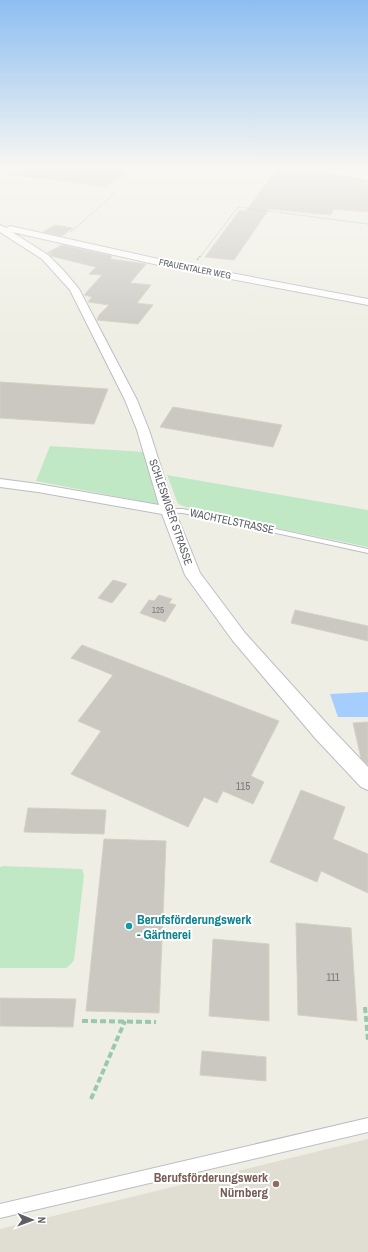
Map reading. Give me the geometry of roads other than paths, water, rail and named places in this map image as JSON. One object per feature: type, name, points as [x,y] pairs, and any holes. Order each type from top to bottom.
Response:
[{"type":"street","name":"FRAUENTALER WEG","points":[[1,229],[12,229],[190,268],[368,302]]},
{"type":"street","name":"SCHLESWIGER STRASSE","points":[[1,229],[45,257],[74,289],[131,400],[143,430],[168,511],[193,575],[239,637],[322,732],[368,781]]},
{"type":"street","name":"WACHTELSTRASSE","points":[[0,483],[38,488],[168,511]]},
{"type":"lane","name":"WACHTELSTRASSE","points":[[168,511],[183,511],[368,551]]},
{"type":"lane","points":[[0,1211],[368,1125]]},
{"type":"water","points":[[368,692],[368,717],[338,717],[330,694]]},
{"type":"place","name":"Berufsförderungswerk - Gärtnerei","points":[[129,926]]},
{"type":"place","name":"Berufsförderungswerk Nürnberg","points":[[276,1184]]}]
